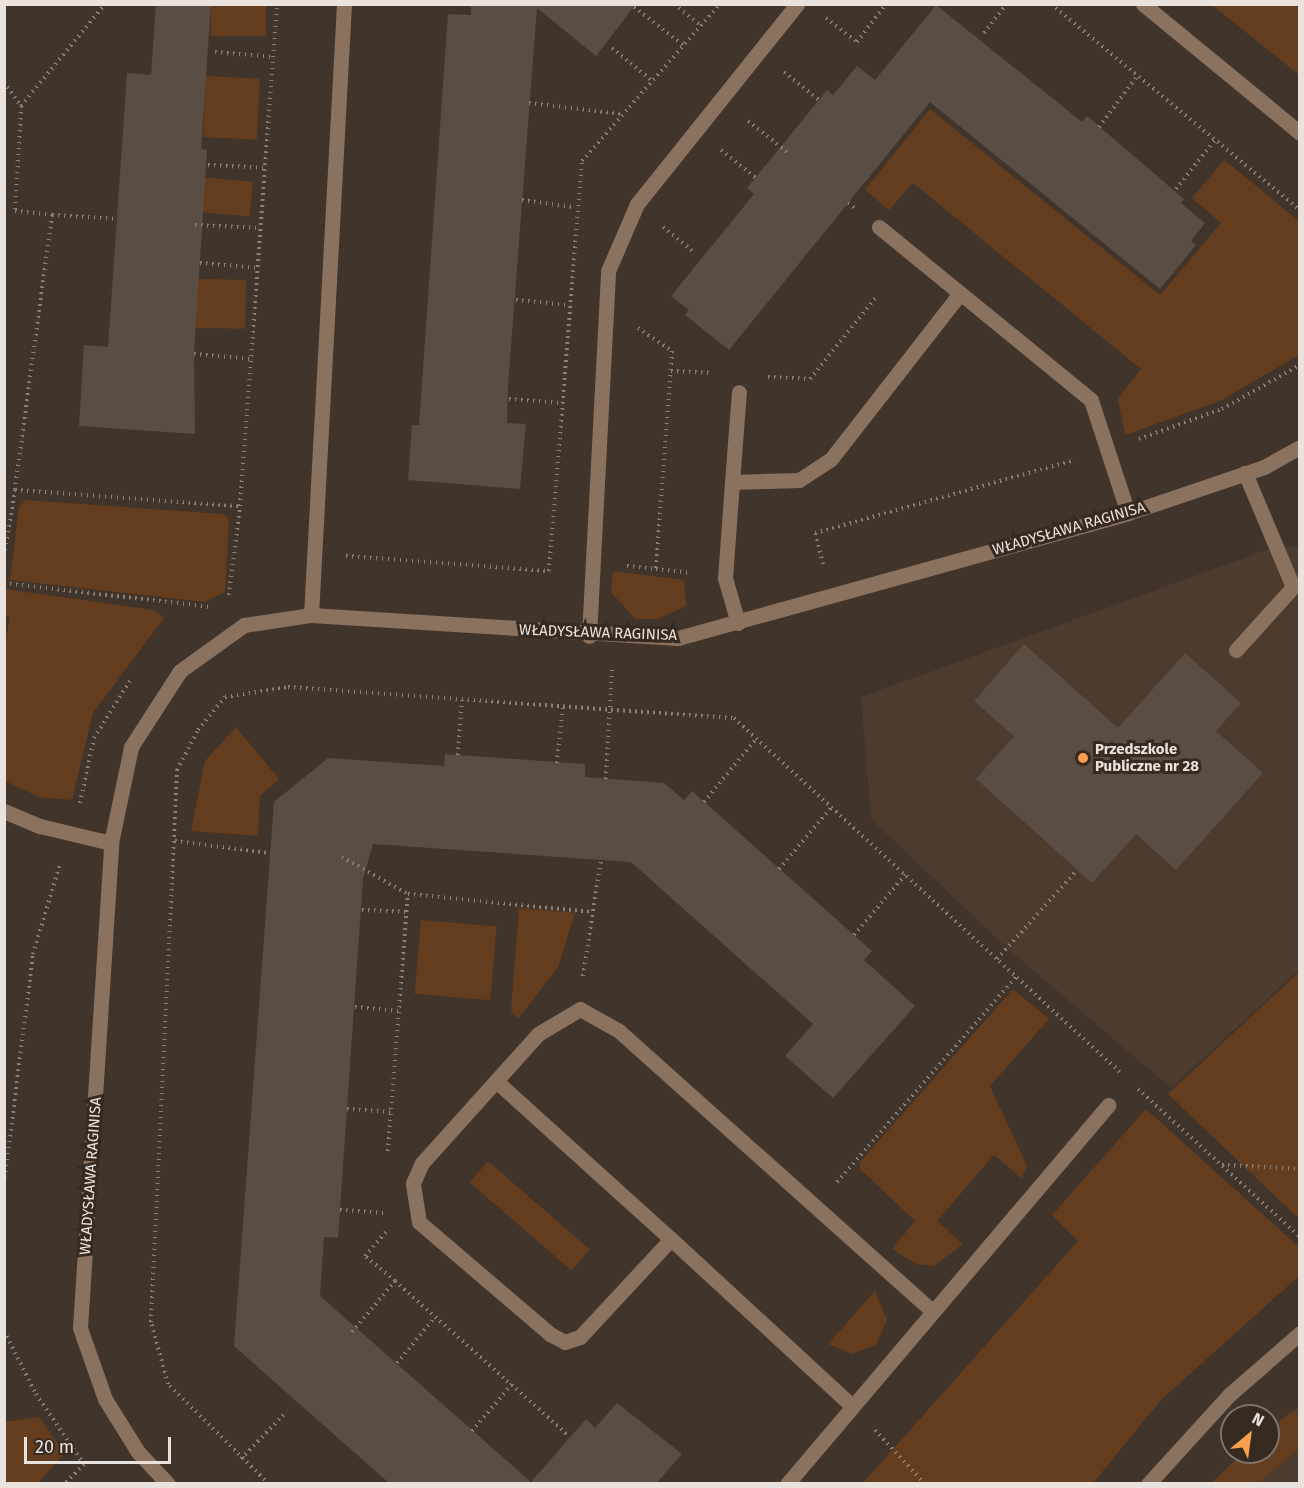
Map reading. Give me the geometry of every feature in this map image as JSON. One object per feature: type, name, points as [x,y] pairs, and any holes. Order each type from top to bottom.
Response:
[{"type":"street","points":[[311,615],[344,4]]},
{"type":"street","points":[[589,636],[608,271],[637,204],[797,4]]},
{"type":"street","points":[[1143,4],[1299,133]]},
{"type":"street","points":[[879,227],[1090,400],[1128,513]]},
{"type":"street","points":[[732,482],[798,480],[831,459],[960,293]]},
{"type":"street","points":[[738,623],[725,578],[739,392]]},
{"type":"street","name":"WŁADYSŁAWA RAGINISA","points":[[168,1484],[138,1452],[105,1399],[80,1328],[111,843],[130,747],[180,671],[244,625],[311,615],[589,636],[678,638],[1128,513],[1245,473],[1299,447]]},
{"type":"street","points":[[1236,650],[1293,587],[1245,473]]},
{"type":"street","points":[[4,811],[111,843]]},
{"type":"street","points":[[671,1239],[580,1337],[565,1342],[419,1221],[412,1183],[422,1163],[538,1034],[580,1009],[619,1031],[931,1310]]},
{"type":"street","points":[[496,1081],[852,1406]]},
{"type":"street","points":[[787,1484],[931,1310],[1108,1105]]},
{"type":"street","points":[[1148,1484],[1228,1395],[1299,1333]]},
{"type":"path","points":[[105,4],[21,106],[15,211],[117,219]]},
{"type":"path","points":[[228,609],[240,506],[277,4]]},
{"type":"path","points":[[674,4],[700,25]]},
{"type":"path","points":[[336,555],[549,571],[574,207],[582,161],[720,4]]},
{"type":"path","points":[[818,27],[825,18],[857,42],[886,4]]},
{"type":"path","points":[[984,33],[1007,4]]},
{"type":"path","points":[[1051,4],[1299,210]]},
{"type":"path","points":[[634,7],[683,45]]},
{"type":"path","points":[[612,48],[652,81]]},
{"type":"path","points":[[215,52],[273,57]]},
{"type":"path","points":[[777,79],[790,63]]},
{"type":"path","points":[[784,72],[819,100]]},
{"type":"path","points":[[1099,127],[1137,76]]},
{"type":"path","points":[[4,82],[21,106]]},
{"type":"path","points":[[529,103],[623,114]]},
{"type":"path","points":[[740,127],[752,111]]},
{"type":"path","points":[[746,119],[787,152]]},
{"type":"path","points":[[1176,189],[1215,140]]},
{"type":"path","points":[[714,158],[727,142]]},
{"type":"path","points":[[721,150],[756,178]]},
{"type":"path","points":[[208,165],[265,168]]},
{"type":"path","points":[[522,200],[574,207]]},
{"type":"path","points":[[4,556],[52,215]]},
{"type":"path","points":[[654,235],[668,217]]},
{"type":"path","points":[[195,225],[260,228]]},
{"type":"path","points":[[661,226],[695,253]]},
{"type":"path","points":[[200,263],[258,268]]},
{"type":"path","points":[[764,376],[810,379],[876,297]]},
{"type":"path","points":[[516,300],[567,306]]},
{"type":"path","points":[[639,318],[638,329],[672,351],[656,569],[725,578]]},
{"type":"path","points":[[194,354],[251,359]]},
{"type":"path","points":[[814,570],[824,568],[815,533],[1108,450],[1222,409],[1299,365]]},
{"type":"path","points":[[671,371],[718,374]]},
{"type":"path","points":[[509,399],[561,403]]},
{"type":"path","points":[[15,490],[240,506]]},
{"type":"path","points":[[4,583],[220,608]]},
{"type":"path","points":[[606,779],[613,636]]},
{"type":"path","points":[[269,1484],[241,1459],[168,1384],[151,1322],[177,770],[198,730],[225,698],[288,687],[734,718],[1127,1078]]},
{"type":"path","points":[[458,755],[462,700]]},
{"type":"path","points":[[557,763],[563,707]]},
{"type":"path","points":[[704,802],[756,739]]},
{"type":"path","points":[[779,869],[831,808]]},
{"type":"path","points":[[4,1184],[33,954],[72,832]]},
{"type":"path","points":[[175,841],[270,853]]},
{"type":"path","points":[[342,857],[408,894],[590,912]]},
{"type":"path","points":[[580,1009],[590,912],[602,860]]},
{"type":"path","points":[[997,960],[1077,870]]},
{"type":"path","points":[[854,934],[905,875]]},
{"type":"path","points":[[388,1159],[408,894]]},
{"type":"path","points":[[362,910],[407,912]]},
{"type":"path","points":[[816,1207],[1016,976]]},
{"type":"path","points":[[355,1006],[399,1011]]},
{"type":"path","points":[[1136,1086],[1299,1237]]},
{"type":"path","points":[[347,1109],[391,1112]]},
{"type":"path","points":[[1221,1164],[1299,1169]]},
{"type":"path","points":[[386,1204],[389,1228],[365,1256],[570,1437]]},
{"type":"path","points":[[340,1210],[387,1214]]},
{"type":"path","points":[[352,1332],[395,1281]]},
{"type":"path","points":[[397,1363],[435,1317]]},
{"type":"path","points":[[4,1331],[36,1394],[84,1464],[65,1484]]},
{"type":"path","points":[[472,1431],[512,1384]]},
{"type":"path","points":[[852,1406],[926,1484]]},
{"type":"path","points":[[241,1459],[287,1411]]},
{"type":"shaded area","points":[[211,5],[266,5],[266,36],[211,36]]},
{"type":"shaded area","points":[[1212,5],[1299,5],[1299,75]]},
{"type":"shaded area","points":[[206,76],[260,79],[257,140],[203,137]]},
{"type":"shaded area","points":[[930,109],[1160,295],[1221,223],[1192,198],[1224,160],[1299,221],[1299,355],[1220,401],[1125,435],[1118,399],[1141,369],[913,183],[889,210],[865,190]]},
{"type":"shaded area","points":[[199,177],[253,182],[250,217],[196,212]]},
{"type":"shaded area","points":[[197,279],[246,280],[245,329],[196,328]]},
{"type":"shaded area","points":[[26,500],[223,514],[229,520],[225,592],[205,602],[10,580],[19,506]]},
{"type":"shaded area","name":"Przedszkole Publiczne nr 28","points":[[1274,547],[1299,547],[1299,970],[1171,1088],[1007,948],[871,819],[861,697]]},
{"type":"shaded area","points":[[613,571],[684,580],[686,606],[658,619],[635,619],[611,592]]},
{"type":"shaded area","points":[[5,589],[154,610],[164,618],[93,713],[72,800],[39,797],[5,781],[4,653],[10,616],[5,615]]},
{"type":"shaded area","points":[[236,727],[279,779],[260,796],[258,836],[191,831],[205,761]]},
{"type":"shaded area","points":[[519,908],[575,913],[558,967],[518,1019],[511,1012]]},
{"type":"shaded area","points":[[421,920],[497,927],[490,1000],[415,994]]},
{"type":"shaded area","points":[[1299,972],[1299,1219],[1168,1094]]},
{"type":"shaded area","points":[[1013,989],[1049,1019],[990,1086],[1027,1166],[1022,1179],[994,1155],[937,1221],[963,1244],[934,1266],[916,1264],[892,1249],[915,1221],[860,1169],[860,1162]]},
{"type":"shaded area","points":[[1146,1109],[1299,1247],[1299,1276],[1161,1400],[1093,1483],[863,1483],[1078,1241],[1052,1215]]},
{"type":"shaded area","points":[[488,1161],[590,1250],[572,1271],[470,1182]]},
{"type":"shaded area","points":[[875,1291],[887,1320],[876,1345],[852,1354],[828,1344]]},
{"type":"shaded area","points":[[1299,1406],[1299,1483],[1212,1484],[1231,1464],[1280,1464],[1280,1421]]},
{"type":"shaded area","points":[[1292,1411],[1299,1415],[1299,1449],[1257,1483],[1212,1483],[1231,1464],[1280,1464],[1280,1420]]},
{"type":"shaded area","points":[[39,1417],[65,1453],[38,1483],[5,1483],[5,1422]]},
{"type":"building","points":[[156,4],[211,4],[201,149],[207,150],[194,354],[195,434],[79,426],[84,345],[108,347],[127,73],[151,75]]},
{"type":"building","points":[[471,4],[636,4],[596,56],[537,8],[508,386],[507,423],[526,424],[520,489],[408,480],[412,425],[419,425],[448,14],[471,15]]},
{"type":"building","points":[[936,5],[1082,122],[1087,116],[1184,199],[1181,203],[1205,223],[1191,241],[1196,245],[1160,289],[930,102],[729,350],[685,315],[689,310],[671,296],[754,194],[747,188],[827,90],[833,95],[857,66],[875,80]]},
{"type":"building","points":[[1024,644],[1118,728],[1185,653],[1241,703],[1216,731],[1263,773],[1176,870],[1136,834],[1092,883],[976,779],[1014,736],[974,701]]},
{"type":"building","points":[[445,754],[585,764],[585,777],[664,783],[684,800],[692,791],[872,951],[864,960],[915,1006],[833,1098],[785,1056],[813,1024],[631,862],[373,844],[363,879],[338,1238],[324,1237],[320,1296],[531,1482],[586,1419],[595,1428],[617,1403],[682,1454],[656,1484],[390,1484],[234,1346],[274,802],[328,758],[444,766]]},
{"type":"place","name":"Przedszkole Publiczne nr 28","points":[[1083,758]]}]
